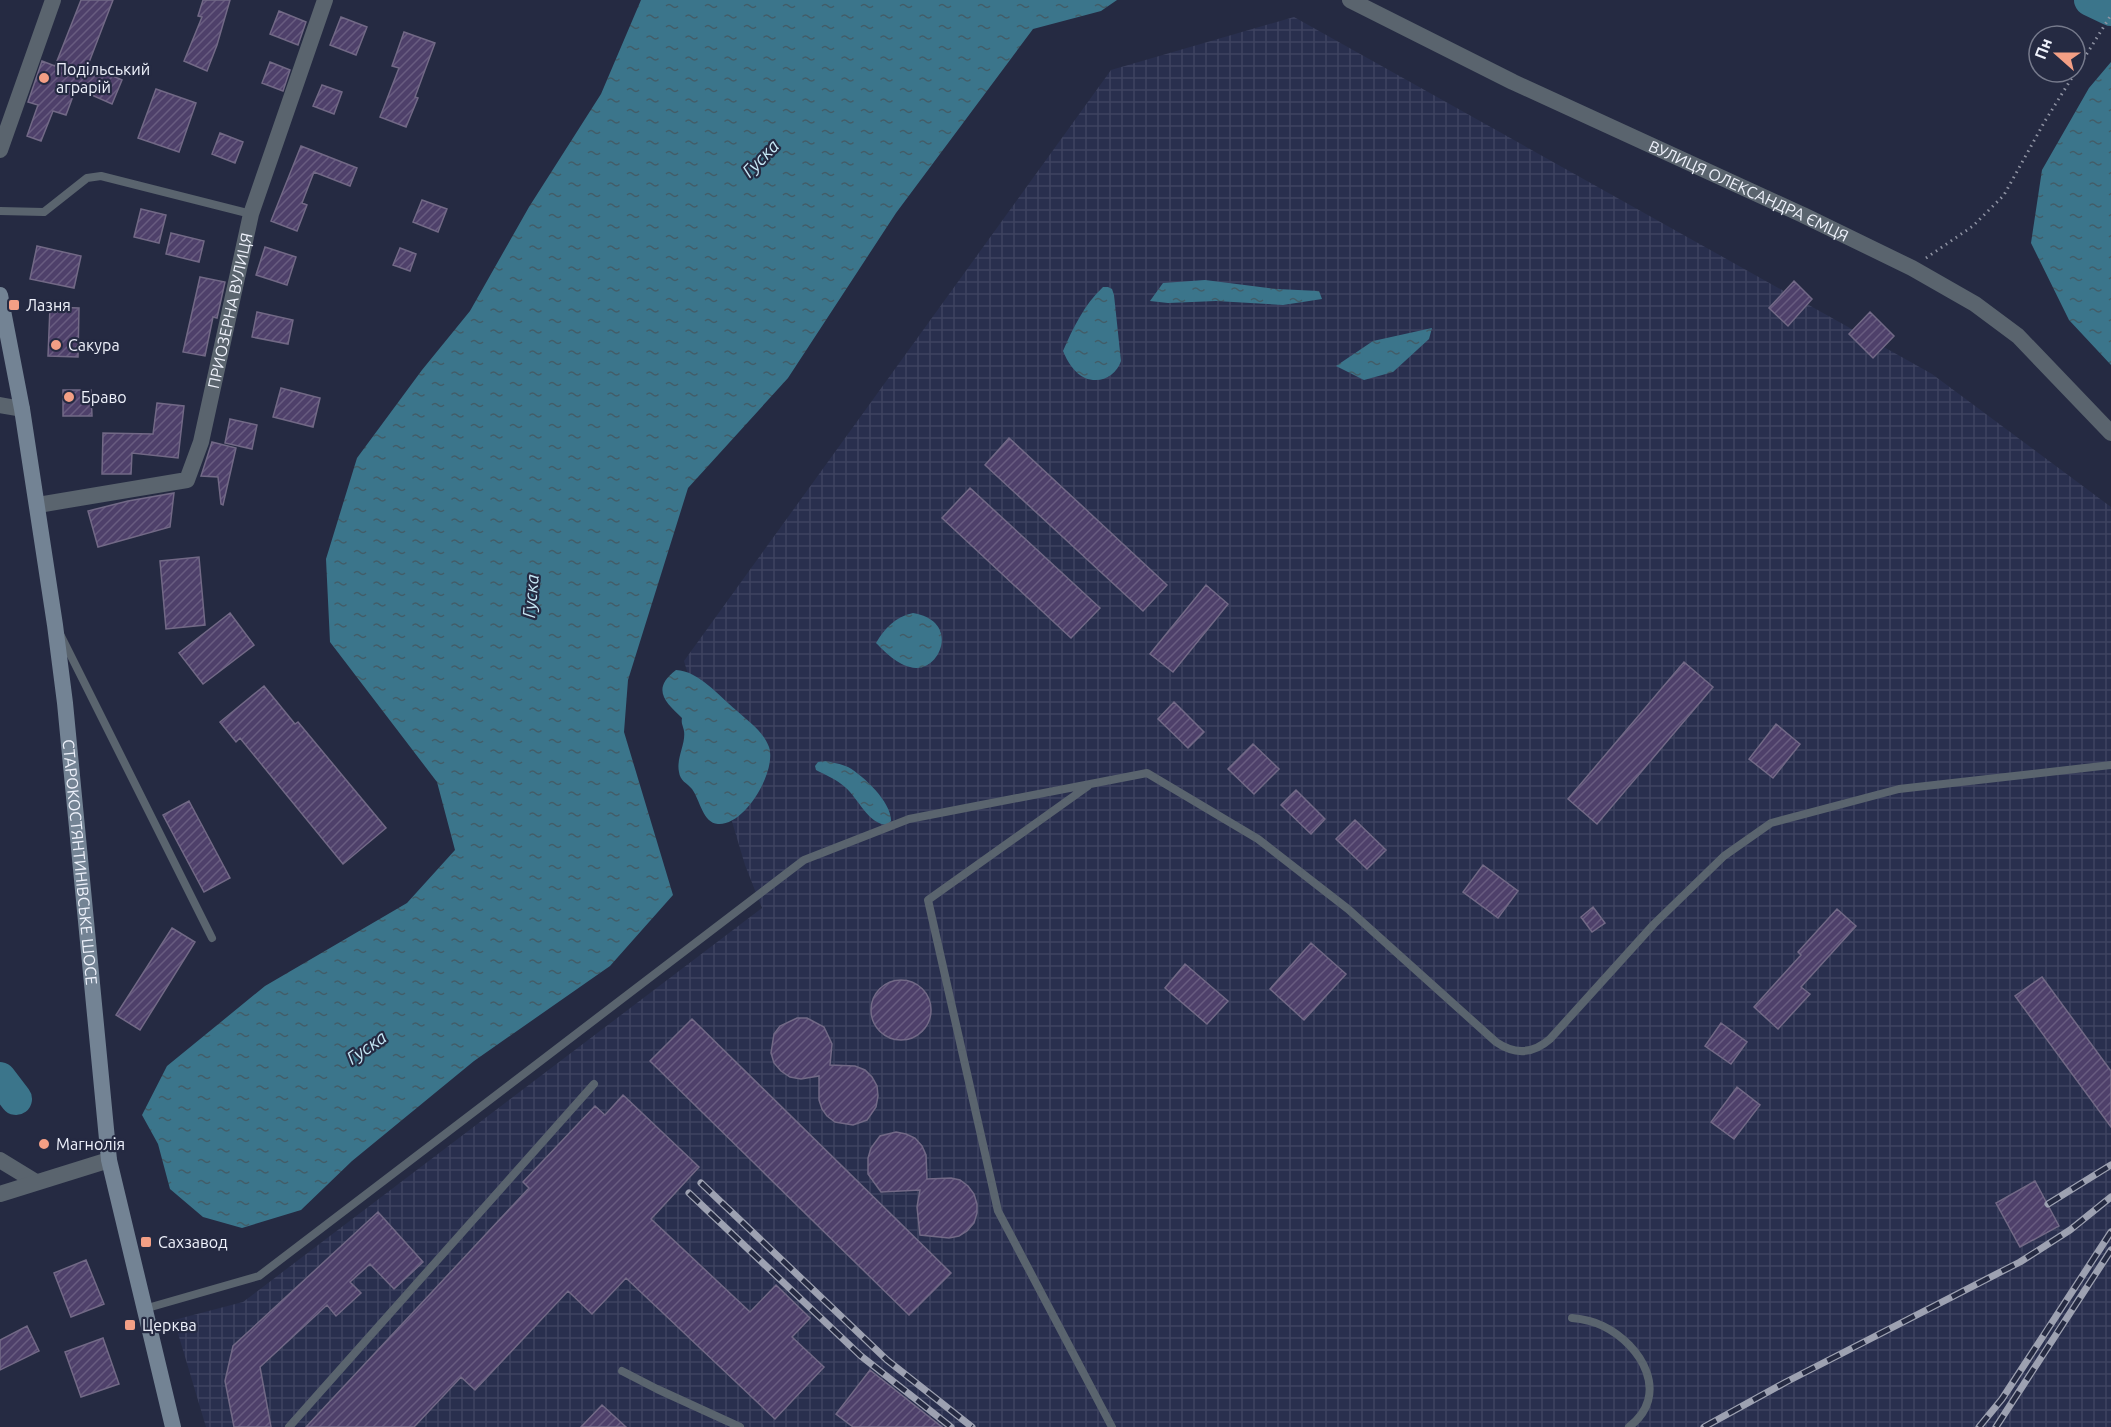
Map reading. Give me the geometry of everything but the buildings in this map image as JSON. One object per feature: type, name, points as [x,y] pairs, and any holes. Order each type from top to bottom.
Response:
[{"type":"main road","name":"СТАРОКОСТЯНТИНІВСЬКЕ ШОСЕ","points":[[0,295],[38,505],[65,703],[109,1160],[173,1427]]},
{"type":"street","points":[[0,150],[53,0]]},
{"type":"street","name":"ПРИОЗЕРНА ВУЛИЦЯ","points":[[38,505],[187,480],[201,442],[251,214],[325,0]]},
{"type":"street","name":"ВУЛИЦЯ ОЛЕКСАНДРА ЄМЦЯ","points":[[1350,0],[1513,82],[1803,215],[1912,268],[1975,304],[2018,336],[2111,433]]},
{"type":"street","points":[[0,405],[22,409]]},
{"type":"street","points":[[0,1160],[36,1182]]},
{"type":"street","points":[[0,1194],[109,1160]]},
{"type":"lane","points":[[0,211],[44,212],[87,178],[101,176],[251,214]]},
{"type":"lane","points":[[55,625],[212,938]]},
{"type":"lane","points":[[144,1309],[259,1276],[804,860],[909,819],[1147,773],[1258,839],[1348,909],[1496,1042],[1520,1052],[1536,1049],[1550,1039],[1654,924],[1724,856],[1771,823],[1899,789],[2111,765]]},
{"type":"lane","points":[[1091,784],[928,900],[998,1211],[1112,1427]]},
{"type":"lane","points":[[290,1427],[594,1084]]},
{"type":"lane","points":[[1572,1318],[1587,1319],[1605,1326],[1635,1351],[1646,1368],[1650,1386],[1647,1404],[1629,1427]]},
{"type":"lane","points":[[622,1371],[740,1427]]},
{"type":"path","points":[[1912,268],[1973,226],[2004,195],[2045,121],[2111,15]]},
{"type":"shaded area","points":[[1294,17],[1932,374],[2111,507],[2111,1427],[206,1427],[174,1320],[243,1302],[762,908],[745,865],[684,661],[1111,70]]},
{"type":"water","points":[[641,0],[1117,0],[1101,11],[1033,29],[896,213],[788,378],[688,488],[628,680],[624,732],[673,895],[610,966],[474,1061],[352,1161],[301,1210],[242,1228],[203,1217],[170,1189],[158,1144],[142,1115],[167,1066],[265,986],[407,903],[455,850],[437,782],[330,642],[326,559],[357,458],[422,370],[470,311],[529,207],[601,94]]},
{"type":"water","points":[[2111,62],[2111,365],[2069,320],[2031,243],[2042,170],[2089,88]]},
{"type":"water","points":[[1205,280],[1277,289],[1319,291],[1322,299],[1283,305],[1216,301],[1168,303],[1150,301],[1163,283]]},
{"type":"water","points":[[1103,287],[1112,289],[1114,295],[1121,361],[1112,375],[1091,380],[1081,376],[1075,370],[1063,351],[1085,309]]},
{"type":"water","points":[[1432,328],[1429,339],[1393,372],[1364,380],[1336,366],[1373,341]]},
{"type":"water","points":[[913,613],[928,618],[937,625],[942,644],[933,661],[916,668],[899,663],[876,643],[891,624]]},
{"type":"water","points":[[676,670],[701,679],[755,727],[769,747],[768,769],[757,795],[748,807],[728,822],[718,824],[709,820],[692,789],[680,775],[678,767],[684,741],[682,718],[666,701],[662,689],[668,677]]},
{"type":"water","points":[[826,761],[848,767],[869,783],[887,806],[891,821],[887,825],[874,820],[845,787],[816,770],[815,766],[818,762]]},
{"type":"waterway","name":"Гуска","points":[[2090,0],[2111,10]]},
{"type":"waterway","name":"Гуска","points":[[0,1078],[16,1099]]},
{"type":"railway","points":[[2048,1204],[2111,1165]]},
{"type":"railway","points":[[701,1183],[887,1360],[972,1427]]},
{"type":"railway","points":[[689,1193],[861,1356],[951,1427]]},
{"type":"railway","points":[[1704,1427],[1786,1382],[2020,1262],[2070,1230],[2111,1197]]},
{"type":"railway","points":[[1979,1427],[2002,1399],[2111,1232]]},
{"type":"railway","points":[[1996,1427],[2111,1250]]},
{"type":"place","name":"Подільський аграрій","points":[[44,78]]},
{"type":"place","name":"Лазня","points":[[14,305]]},
{"type":"place","name":"Сакура","points":[[56,345]]},
{"type":"place","name":"Браво","points":[[69,397]]},
{"type":"place","name":"Магнолія","points":[[44,1144]]},
{"type":"place","name":"Сахзавод","points":[[146,1242]]},
{"type":"place","name":"Церква","points":[[130,1325]]}]
